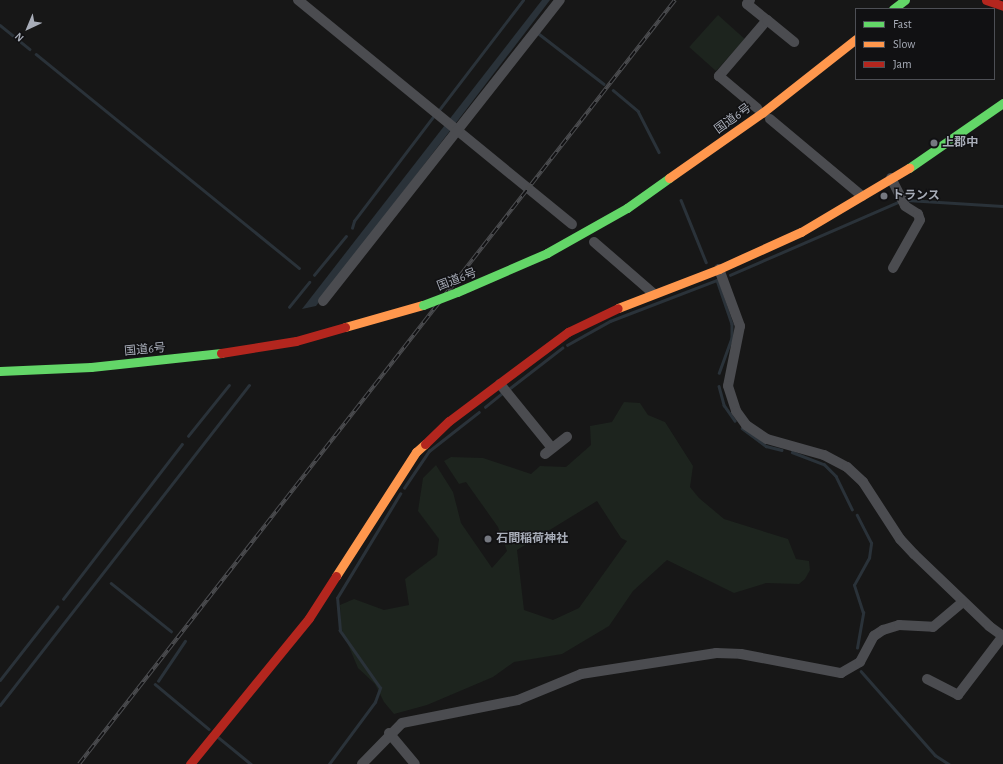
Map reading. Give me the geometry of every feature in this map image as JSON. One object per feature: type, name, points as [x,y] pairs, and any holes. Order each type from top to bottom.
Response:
[{"type":"main road","points":[[894,8],[905,0]]},
{"type":"main road","points":[[986,0],[1003,6]]},
{"type":"main road","name":"国道6号","points":[[0,371],[91,368],[209,355],[296,341],[423,305],[457,292],[547,253],[626,208],[762,113],[855,40]]},
{"type":"main road","points":[[190,764],[318,606],[416,452],[500,384],[568,332],[654,294],[719,269],[801,232],[891,178],[1003,103]]},
{"type":"street","points":[[298,0],[572,224]]},
{"type":"street","points":[[323,302],[452,127],[560,0]]},
{"type":"street","points":[[747,1],[794,42]]},
{"type":"street","points":[[757,108],[719,76],[767,20]]},
{"type":"street","points":[[770,119],[862,196]]},
{"type":"street","points":[[891,178],[905,206],[918,214],[920,220],[893,268]]},
{"type":"street","points":[[594,242],[654,294]]},
{"type":"street","points":[[719,269],[740,326],[728,386],[736,411],[746,425],[767,439],[824,455],[847,468],[863,482],[900,539],[963,602],[1003,636],[958,696],[927,679]]},
{"type":"street","points":[[500,384],[549,451],[567,437]]},
{"type":"street","points":[[362,764],[389,733],[402,723],[420,717],[518,700],[581,674],[679,657],[741,654],[841,673],[860,662],[871,641],[883,630],[899,625],[933,627],[963,602]]},
{"type":"street","points":[[389,733],[415,764]]},
{"type":"shaded area","points":[[542,0],[550,0],[316,306],[302,309]]},
{"type":"shaded area","points":[[718,15],[745,39],[716,71],[689,47]]},
{"type":"shaded area","points":[[624,402],[640,403],[648,415],[665,422],[693,466],[690,487],[699,498],[724,519],[788,539],[796,559],[809,561],[810,570],[805,579],[799,584],[766,583],[734,593],[667,560],[633,591],[609,626],[562,654],[514,662],[493,677],[427,705],[394,714],[384,702],[375,684],[358,668],[341,628],[340,605],[354,599],[384,610],[409,605],[405,579],[437,555],[439,539],[418,511],[423,478],[436,465],[453,492],[461,523],[492,568],[507,551],[498,527],[466,482],[459,484],[444,461],[451,457],[483,458],[531,474],[540,466],[566,467],[591,445],[590,426],[612,422]],"holes":[[[597,501],[621,538],[627,541],[579,608],[553,620],[524,610],[517,550]]]},
{"type":"waterway","points":[[439,110],[523,0]]},
{"type":"waterway","points":[[0,25],[30,49]]},
{"type":"waterway","points":[[538,33],[604,84]]},
{"type":"waterway","points":[[36,54],[299,268]]},
{"type":"waterway","points":[[613,90],[638,111],[659,152]]},
{"type":"waterway","points":[[352,228],[354,221],[433,117]]},
{"type":"waterway","points":[[681,200],[706,262]]},
{"type":"waterway","points":[[907,200],[1003,206]]},
{"type":"waterway","points":[[730,275],[898,202]]},
{"type":"waterway","points":[[314,275],[346,236]]},
{"type":"waterway","points":[[567,345],[610,321],[717,280],[732,324],[732,338],[719,373]]},
{"type":"waterway","points":[[289,307],[309,282]]},
{"type":"waterway","points":[[510,388],[562,348]]},
{"type":"waterway","points":[[188,436],[229,385]]},
{"type":"waterway","points":[[0,705],[249,385]]},
{"type":"waterway","points":[[719,386],[724,405],[735,421]]},
{"type":"waterway","points":[[485,407],[501,394]]},
{"type":"waterway","points":[[404,488],[429,451],[479,412]]},
{"type":"waterway","points":[[742,428],[766,446],[782,450]]},
{"type":"waterway","points":[[63,599],[182,444]]},
{"type":"waterway","points":[[792,452],[824,464],[836,476],[852,509]]},
{"type":"waterway","points":[[329,764],[375,702],[380,688],[340,631],[337,598],[400,494]]},
{"type":"waterway","points":[[857,515],[871,543],[869,558],[854,585],[863,613],[857,648]]},
{"type":"waterway","points":[[111,583],[171,631]]},
{"type":"waterway","points":[[0,680],[57,607]]},
{"type":"waterway","points":[[158,681],[185,641]]},
{"type":"waterway","points":[[861,671],[935,755],[949,764]]},
{"type":"waterway","points":[[155,684],[209,729]]},
{"type":"waterway","points":[[218,737],[251,764]]},
{"type":"railway","points":[[79,764],[675,0]]},
{"type":"traffic: fast","points":[[894,8],[905,0]]},
{"type":"traffic: fast","points":[[909,168],[1003,103]]},
{"type":"traffic: fast","points":[[457,292],[547,253],[627,208],[669,178]]},
{"type":"traffic: fast","points":[[423,305],[457,292]]},
{"type":"traffic: fast","points":[[0,371],[91,367],[221,353]]},
{"type":"traffic: slow","points":[[669,178],[762,113],[855,40]]},
{"type":"traffic: slow","points":[[618,308],[719,269],[801,232],[909,168]]},
{"type":"traffic: slow","points":[[345,327],[423,305]]},
{"type":"traffic: slow","points":[[336,576],[416,452],[425,444]]},
{"type":"traffic: jam","points":[[986,0],[1003,6]]},
{"type":"traffic: jam","points":[[425,444],[449,421],[568,332],[618,308]]},
{"type":"traffic: jam","points":[[221,353],[296,341],[345,327]]},
{"type":"traffic: jam","points":[[190,764],[309,618],[336,576]]},
{"type":"place","name":"上郡中","points":[[934,143]]},
{"type":"place","name":"トランス","points":[[884,196]]},
{"type":"place","name":"石間稲荷神社","points":[[488,539]]}]
